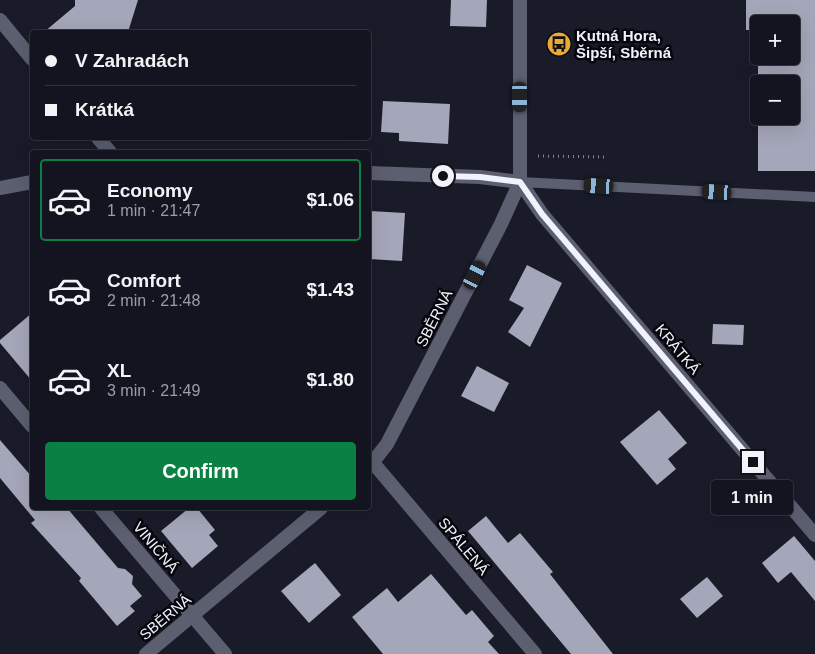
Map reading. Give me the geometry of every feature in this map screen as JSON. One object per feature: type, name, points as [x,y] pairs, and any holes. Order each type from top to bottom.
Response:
[{"type":"street","name":"SBĚRNÁ","points":[[371,462],[387,444],[501,224],[520,182],[520,0]]},
{"type":"street","points":[[0,20],[30,57]]},
{"type":"street","points":[[100,140],[108,150]]},
{"type":"street","points":[[371,173],[480,177],[520,182]]},
{"type":"street","points":[[0,188],[30,182]]},
{"type":"street","name":"KRÁTKÁ","points":[[520,182],[542,214],[815,535]]},
{"type":"street","points":[[0,388],[30,424]]},
{"type":"street","name":"SPÁLENÁ","points":[[371,464],[535,654]]},
{"type":"street","name":"VINIČNÁ","points":[[103,510],[225,654]]},
{"type":"street","name":"SBĚRNÁ","points":[[146,654],[318,510]]},
{"type":"lane","points":[[520,182],[815,198]]},
{"type":"path","points":[[520,156],[607,157]]},
{"type":"building","points":[[75,0],[138,0],[129,30],[46,30],[75,6]]},
{"type":"building","points":[[451,0],[487,0],[486,27],[450,26]]},
{"type":"building","points":[[746,0],[815,0],[815,171],[758,171],[758,125],[800,125],[800,75],[758,75],[758,65],[800,65],[800,15],[750,15],[750,30],[746,30]]},
{"type":"building","points":[[383,101],[450,104],[448,144],[399,141],[399,133],[381,132]]},
{"type":"building","points":[[371,211],[405,213],[402,261],[371,259]]},
{"type":"building","points":[[527,265],[562,283],[530,347],[508,332],[524,308],[509,300]]},
{"type":"building","points":[[30,315],[30,379],[0,343],[0,340]]},
{"type":"building","points":[[713,324],[744,325],[743,345],[712,344]]},
{"type":"building","points":[[477,366],[509,383],[494,412],[461,396]]},
{"type":"building","points":[[659,410],[687,443],[668,459],[676,469],[657,485],[620,442]]},
{"type":"building","points":[[0,440],[30,475],[30,510],[69,510],[118,568],[125,569],[133,576],[132,584],[142,596],[130,606],[135,611],[117,626],[79,581],[81,578],[31,523],[35,520],[0,478]]},
{"type":"building","points":[[187,510],[199,510],[215,530],[209,535],[218,546],[192,568],[161,531]]},
{"type":"building","points":[[486,516],[508,543],[520,533],[553,572],[550,574],[613,654],[571,654],[468,531]]},
{"type":"building","points":[[794,536],[815,561],[815,601],[791,572],[778,583],[762,563]]},
{"type":"building","points":[[315,563],[341,595],[309,623],[281,591]]},
{"type":"building","points":[[431,574],[466,615],[472,610],[494,636],[488,642],[499,654],[383,654],[352,617],[387,588],[398,602]]},
{"type":"building","points":[[707,577],[723,596],[697,618],[680,599]]},
{"type":"place","name":"Kutná Hora, Šipší, Sběrná","points":[[559,44]]},
{"type":"route","points":[[443,176],[480,177],[520,182],[542,214],[753,462]]}]
